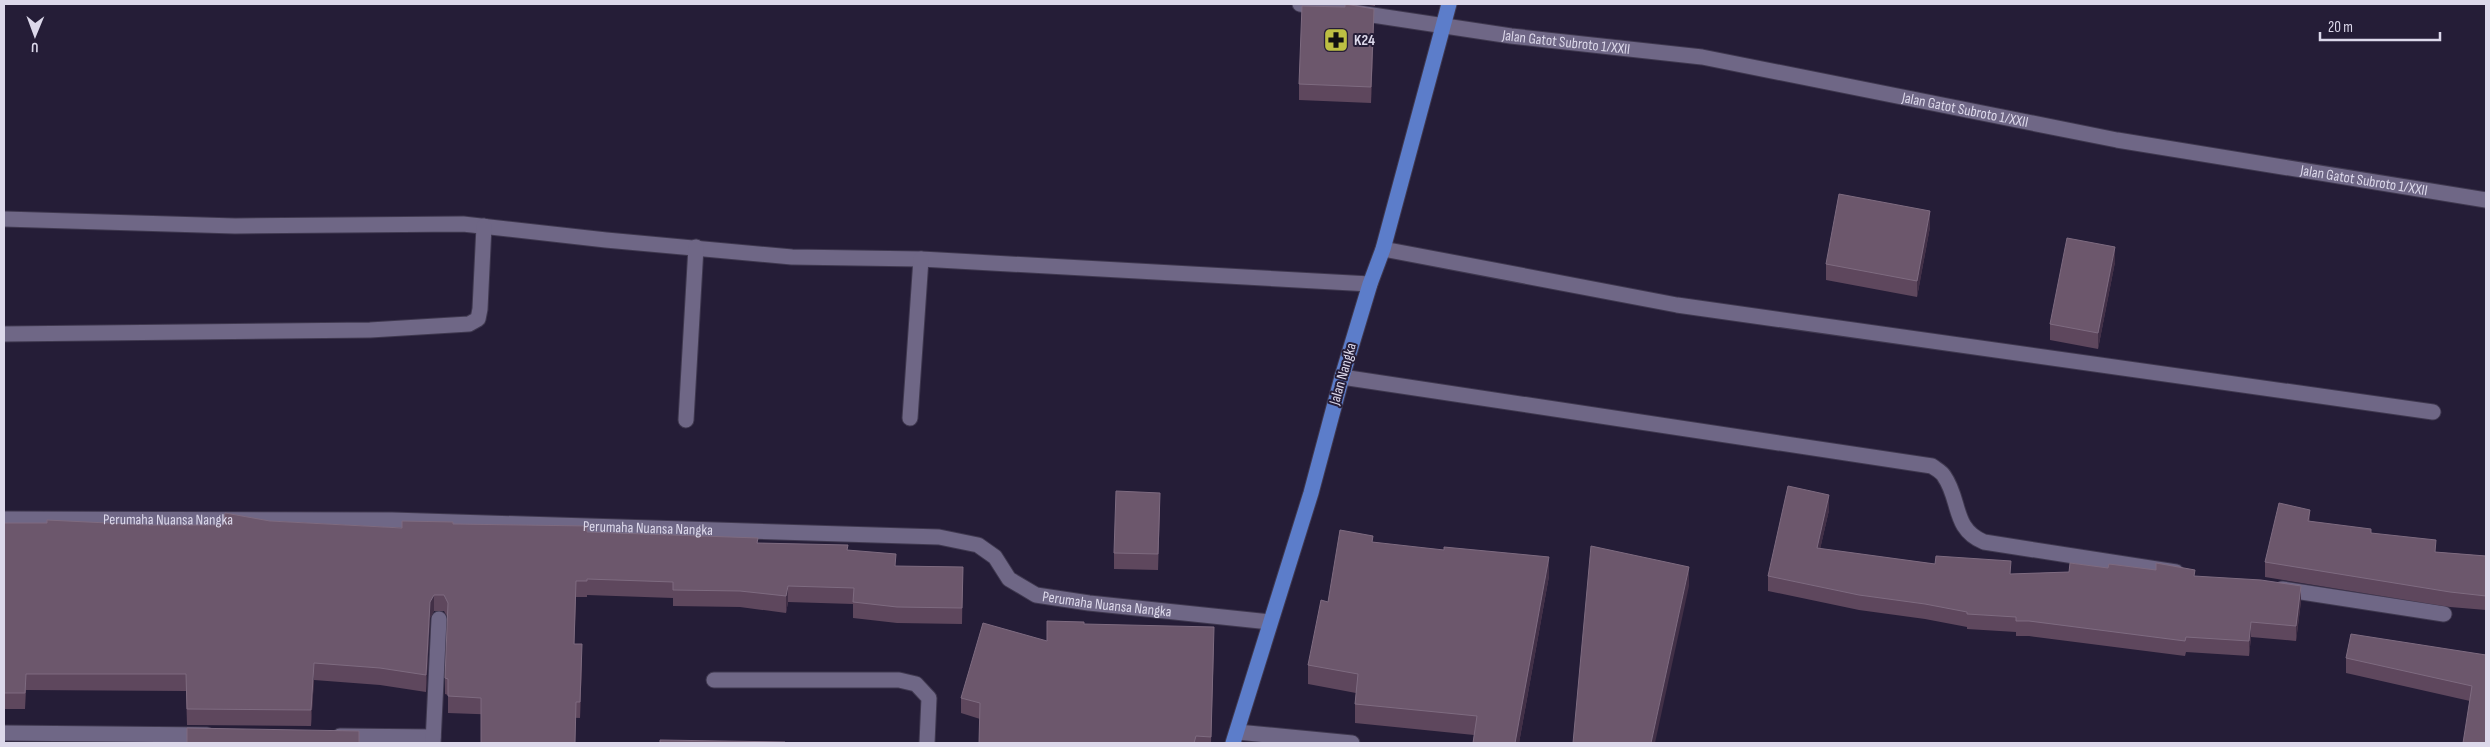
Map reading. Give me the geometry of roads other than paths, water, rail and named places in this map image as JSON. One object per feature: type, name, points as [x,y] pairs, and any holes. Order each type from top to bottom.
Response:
[{"type":"main road","name":"Jalan Nangka","points":[[1235,738],[1311,493],[1342,377],[1370,284],[1383,249],[1415,124],[1449,4]]},
{"type":"street","name":"Jalan Gatot Subroto 1/XXII","points":[[1300,4],[1444,24],[1511,36],[1702,57],[2117,140],[2486,200]]},
{"type":"street","points":[[4,220],[235,226],[463,224],[606,240],[792,257],[921,259],[1370,284]]},
{"type":"street","points":[[4,334],[370,330],[469,324],[478,319],[480,310],[484,226]]},
{"type":"street","points":[[686,420],[696,247]]},
{"type":"street","points":[[1383,249],[1677,304],[2433,412]]},
{"type":"street","points":[[910,418],[921,259]]},
{"type":"street","points":[[1342,377],[1932,466],[1944,475],[1964,528],[1973,537],[1984,542],[2189,574]]},
{"type":"street","name":"Perumaha Nuansa Nangka","points":[[4,519],[392,520],[939,537],[978,545],[995,557],[1009,579],[1036,594],[1089,603],[1270,622]]},
{"type":"street","points":[[2268,587],[2444,614]]},
{"type":"street","points":[[324,736],[433,740],[439,619]]},
{"type":"street","points":[[714,680],[899,680],[916,684],[929,698],[927,743]]},
{"type":"street","points":[[4,733],[224,735]]},
{"type":"street","points":[[1235,738],[1352,743]]},
{"type":"place","name":"K24","points":[[1336,40]]}]
